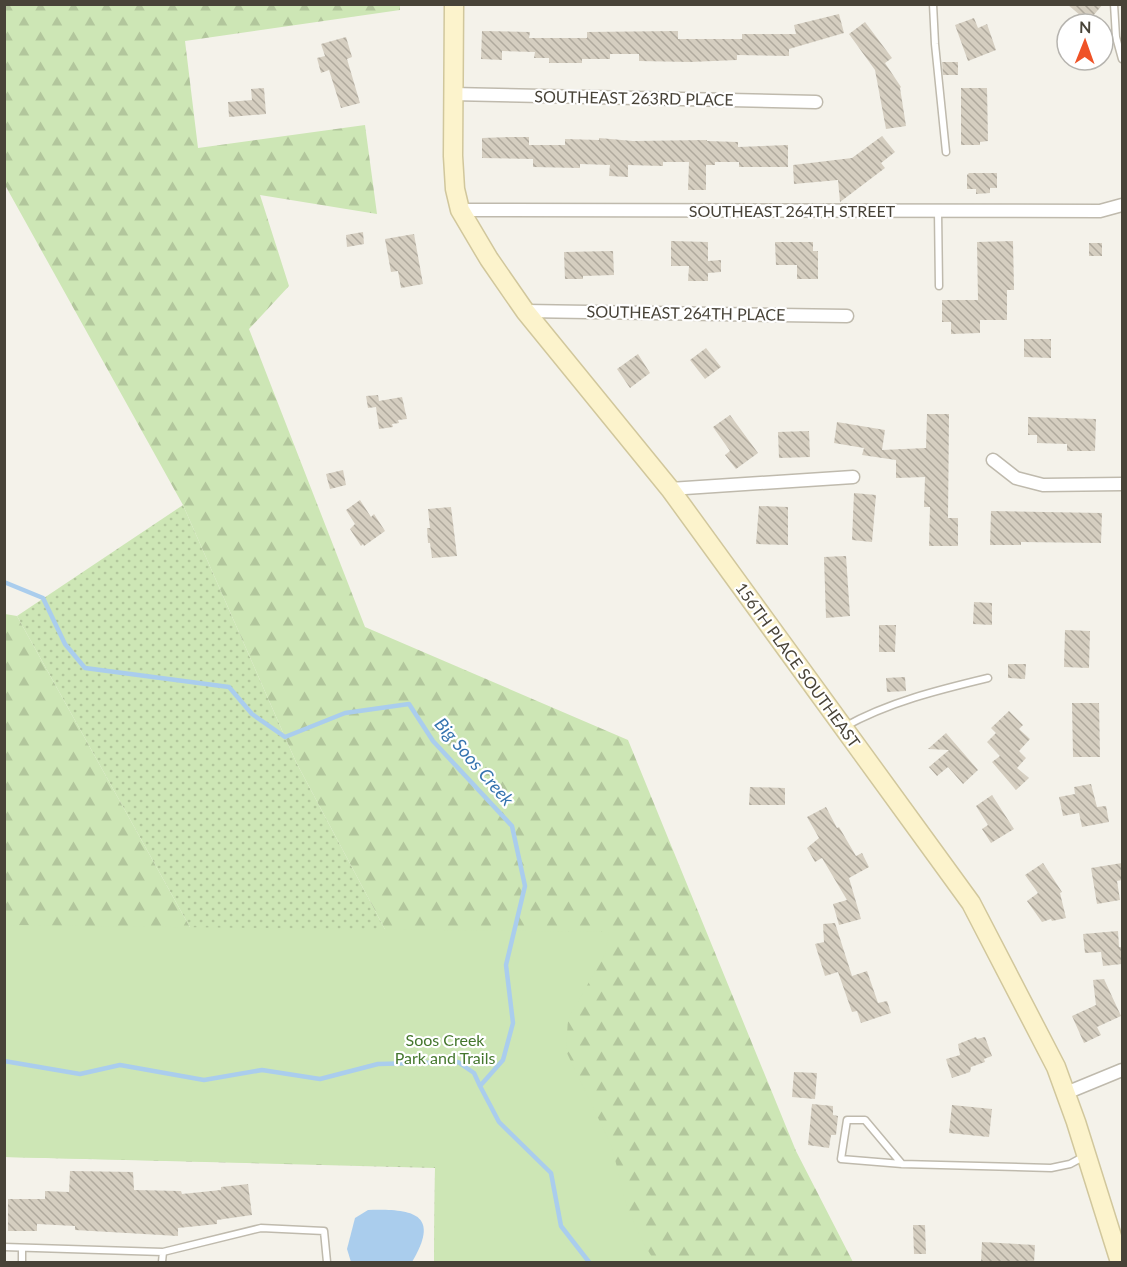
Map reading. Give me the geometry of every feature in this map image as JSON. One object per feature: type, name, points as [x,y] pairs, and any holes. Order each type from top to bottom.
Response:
[{"type":"street","name":"156TH PLACE SOUTHEAST","points":[[454,4],[453,156],[455,189],[460,210],[489,259],[525,311],[670,489],[971,903],[1043,1041],[1066,1094],[1120,1263]]},
{"type":"street","name":"SOUTHEAST 263RD PLACE","points":[[452,94],[816,102]]},
{"type":"street","name":"SOUTHEAST 264TH STREET","points":[[460,210],[1100,211],[1122,205]]},
{"type":"street","name":"SOUTHEAST 264TH PLACE","points":[[525,311],[847,316]]},
{"type":"street","points":[[993,460],[1016,478],[1043,485],[1122,484]]},
{"type":"street","points":[[670,489],[853,477]]},
{"type":"street","points":[[1066,1094],[1122,1070]]},
{"type":"lane","points":[[933,4],[946,152]]},
{"type":"lane","points":[[1114,4],[1116,37],[1122,58]]},
{"type":"lane","points":[[938,211],[939,286]]},
{"type":"lane","points":[[844,728],[868,714],[898,703],[988,678]]},
{"type":"lane","points":[[902,1164],[865,1120],[847,1120],[841,1158],[902,1164],[1052,1168],[1070,1164],[1087,1155]]},
{"type":"lane","points":[[4,1247],[163,1252],[261,1228],[324,1231],[327,1263]]},
{"type":"lane","points":[[22,1248],[22,1263]]},
{"type":"lane","points":[[162,1263],[163,1252]]},
{"type":"green space","points":[[4,5],[400,5],[400,10],[185,41],[198,148],[365,125],[377,214],[260,195],[289,286],[249,329],[365,627],[628,740],[796,1151],[853,1262],[612,1262],[439,1031],[296,762],[183,505],[5,185]]},
{"type":"green space","points":[[183,505],[296,762],[439,1031],[583,1262],[434,1262],[435,1168],[322,1165],[17,616]]},
{"type":"green space","points":[[5,614],[17,616],[322,1165],[5,1157]]},
{"type":"green space","name":"Soos Creek Park and Trails","points":[[5,925],[609,932],[605,954],[568,1019],[566,1051],[612,1147],[627,1208],[655,1262],[434,1262],[435,1167],[5,1157]]},
{"type":"water","points":[[368,1210],[397,1211],[417,1217],[422,1223],[424,1233],[412,1262],[351,1262],[347,1249],[355,1218]]},
{"type":"building","points":[[1067,4],[1103,4],[1096,12],[1076,12]]},
{"type":"building","points":[[839,14],[844,33],[789,49],[789,56],[737,55],[737,60],[690,62],[639,61],[639,54],[610,54],[610,59],[582,59],[582,63],[549,63],[549,58],[534,58],[535,52],[502,51],[502,60],[481,59],[482,31],[530,32],[529,38],[587,38],[587,32],[678,31],[678,39],[742,39],[742,34],[796,34],[794,25]]},
{"type":"building","points":[[974,18],[978,28],[987,24],[996,50],[968,61],[955,25]]},
{"type":"building","points":[[865,22],[892,58],[885,63],[901,87],[906,126],[886,129],[875,70],[849,34]]},
{"type":"building","points":[[346,37],[352,57],[347,59],[360,103],[341,108],[329,70],[321,73],[317,58],[325,56],[321,44]]},
{"type":"building","points":[[942,62],[958,62],[958,75],[943,75]]},
{"type":"building","points":[[264,88],[266,114],[229,117],[228,102],[252,100],[251,89]]},
{"type":"building","points":[[961,88],[987,88],[988,141],[980,142],[980,145],[961,145]]},
{"type":"building","points":[[882,136],[895,152],[881,163],[885,168],[840,202],[838,180],[794,184],[793,165],[852,158]]},
{"type":"building","points":[[529,137],[529,145],[565,145],[565,139],[599,140],[599,138],[633,141],[738,142],[738,147],[788,145],[788,167],[739,167],[739,162],[715,162],[715,165],[706,165],[706,190],[688,190],[689,162],[663,162],[663,166],[628,165],[628,177],[609,176],[610,165],[580,164],[580,168],[533,167],[533,159],[482,158],[482,138]]},
{"type":"building","points":[[969,173],[997,173],[997,188],[990,188],[990,193],[976,194],[976,189],[967,189]]},
{"type":"building","points":[[363,232],[364,244],[347,247],[346,235]]},
{"type":"building","points":[[414,234],[423,284],[401,288],[398,271],[391,272],[385,239]]},
{"type":"building","points":[[671,241],[708,242],[708,261],[721,260],[721,272],[708,273],[708,281],[688,281],[689,266],[671,266]]},
{"type":"building","points":[[1013,241],[1014,290],[1007,290],[1007,320],[980,320],[980,333],[951,334],[951,322],[942,322],[942,300],[978,300],[977,242]]},
{"type":"building","points":[[775,242],[813,242],[813,251],[818,251],[818,279],[797,279],[797,265],[776,265]]},
{"type":"building","points":[[1089,243],[1102,243],[1102,256],[1089,256]]},
{"type":"building","points":[[613,251],[614,275],[565,279],[564,252]]},
{"type":"building","points":[[1024,339],[1051,339],[1051,358],[1024,357]]},
{"type":"building","points":[[706,348],[721,367],[705,379],[690,360]]},
{"type":"building","points":[[638,354],[650,373],[630,388],[617,369]]},
{"type":"building","points":[[378,395],[379,401],[402,397],[407,419],[398,420],[399,423],[392,424],[393,427],[379,429],[376,407],[368,408],[366,396]]},
{"type":"building","points":[[927,414],[949,414],[948,518],[958,518],[958,546],[929,546],[930,507],[924,507],[925,477],[896,478],[896,460],[862,455],[864,448],[834,443],[837,422],[885,430],[882,450],[926,448]]},
{"type":"building","points":[[730,415],[758,453],[736,469],[725,455],[730,451],[713,427]]},
{"type":"building","points":[[1028,417],[1096,419],[1095,451],[1067,451],[1067,444],[1037,443],[1037,435],[1028,435]]},
{"type":"building","points":[[809,431],[810,457],[779,458],[778,432]]},
{"type":"building","points":[[343,470],[346,485],[330,489],[326,474]]},
{"type":"building","points":[[854,493],[876,495],[872,542],[852,540]]},
{"type":"building","points":[[360,500],[371,517],[374,514],[385,531],[364,546],[363,544],[361,546],[350,529],[355,524],[346,510]]},
{"type":"building","points":[[759,506],[788,507],[788,545],[756,544]]},
{"type":"building","points":[[451,507],[457,556],[432,558],[430,543],[428,543],[427,528],[430,528],[428,509]]},
{"type":"building","points":[[991,511],[1102,513],[1101,543],[1021,542],[1021,545],[990,545]]},
{"type":"building","points":[[846,556],[850,616],[826,618],[824,557]]},
{"type":"building","points":[[974,602],[992,603],[992,625],[973,624]]},
{"type":"building","points":[[879,625],[896,625],[895,652],[879,652]]},
{"type":"building","points":[[1065,630],[1090,631],[1089,668],[1064,667]]},
{"type":"building","points":[[1008,664],[1026,664],[1025,679],[1008,678]]},
{"type":"building","points":[[905,677],[906,691],[887,692],[886,678]]},
{"type":"building","points":[[1072,703],[1099,703],[1100,757],[1073,757]]},
{"type":"building","points":[[1009,711],[1023,725],[1019,729],[1030,739],[1019,751],[1026,758],[1017,768],[1029,778],[1016,790],[992,762],[1000,756],[987,742],[996,733],[991,728]]},
{"type":"building","points":[[946,733],[978,770],[963,784],[948,767],[937,776],[929,767],[949,750],[928,749]]},
{"type":"building","points":[[1091,784],[1097,807],[1106,806],[1109,822],[1082,827],[1079,813],[1063,816],[1059,797],[1075,794],[1074,787]]},
{"type":"building","points":[[750,787],[785,788],[785,805],[749,805]]},
{"type":"building","points":[[992,795],[1014,829],[991,843],[982,829],[988,825],[976,806]]},
{"type":"building","points":[[826,807],[856,856],[862,853],[869,867],[849,878],[861,919],[839,925],[833,904],[847,900],[822,858],[815,862],[807,848],[819,838],[807,817]]},
{"type":"building","points":[[1043,863],[1062,892],[1060,893],[1066,918],[1042,922],[1027,901],[1038,893],[1025,875]]},
{"type":"building","points":[[1122,863],[1122,880],[1117,881],[1120,900],[1097,904],[1091,868]]},
{"type":"building","points":[[835,923],[852,976],[867,971],[878,1003],[887,1001],[891,1013],[861,1023],[857,1011],[852,1012],[838,972],[825,976],[815,944],[824,942],[823,924]]},
{"type":"building","points":[[1118,931],[1119,947],[1122,947],[1122,964],[1103,966],[1101,952],[1085,953],[1083,934]]},
{"type":"building","points":[[1104,979],[1121,1016],[1097,1027],[1101,1035],[1084,1043],[1072,1016],[1096,1005],[1093,980]]},
{"type":"building","points":[[976,1037],[977,1039],[985,1037],[992,1056],[984,1059],[985,1062],[971,1067],[970,1072],[952,1078],[946,1059],[960,1055],[958,1044]]},
{"type":"building","points":[[794,1072],[817,1073],[815,1099],[792,1097]]},
{"type":"building","points":[[812,1104],[833,1106],[833,1115],[838,1116],[836,1135],[831,1135],[829,1148],[808,1145]]},
{"type":"building","points":[[952,1105],[992,1109],[989,1137],[949,1133]]},
{"type":"building","points":[[70,1171],[133,1172],[134,1190],[181,1191],[182,1194],[221,1190],[221,1187],[248,1184],[252,1215],[217,1220],[217,1224],[178,1228],[178,1236],[75,1230],[75,1226],[37,1224],[37,1231],[8,1231],[8,1199],[45,1199],[45,1191],[69,1192]]},
{"type":"building","points":[[913,1225],[925,1225],[926,1254],[914,1254]]},
{"type":"building","points":[[982,1242],[1035,1245],[1034,1263],[981,1263]]},
{"type":"waterway","name":"Big Soos Creek","points":[[4,582],[43,598],[65,644],[85,668],[229,687],[252,714],[285,737],[345,713],[409,704],[433,741],[512,826],[525,886],[506,965],[513,1023],[503,1060],[480,1086],[499,1122],[551,1173],[561,1226],[589,1262]]},
{"type":"waterway","points":[[4,1061],[80,1074],[120,1065],[204,1080],[262,1070],[320,1079],[378,1064],[458,1062],[474,1073],[480,1086]]}]
